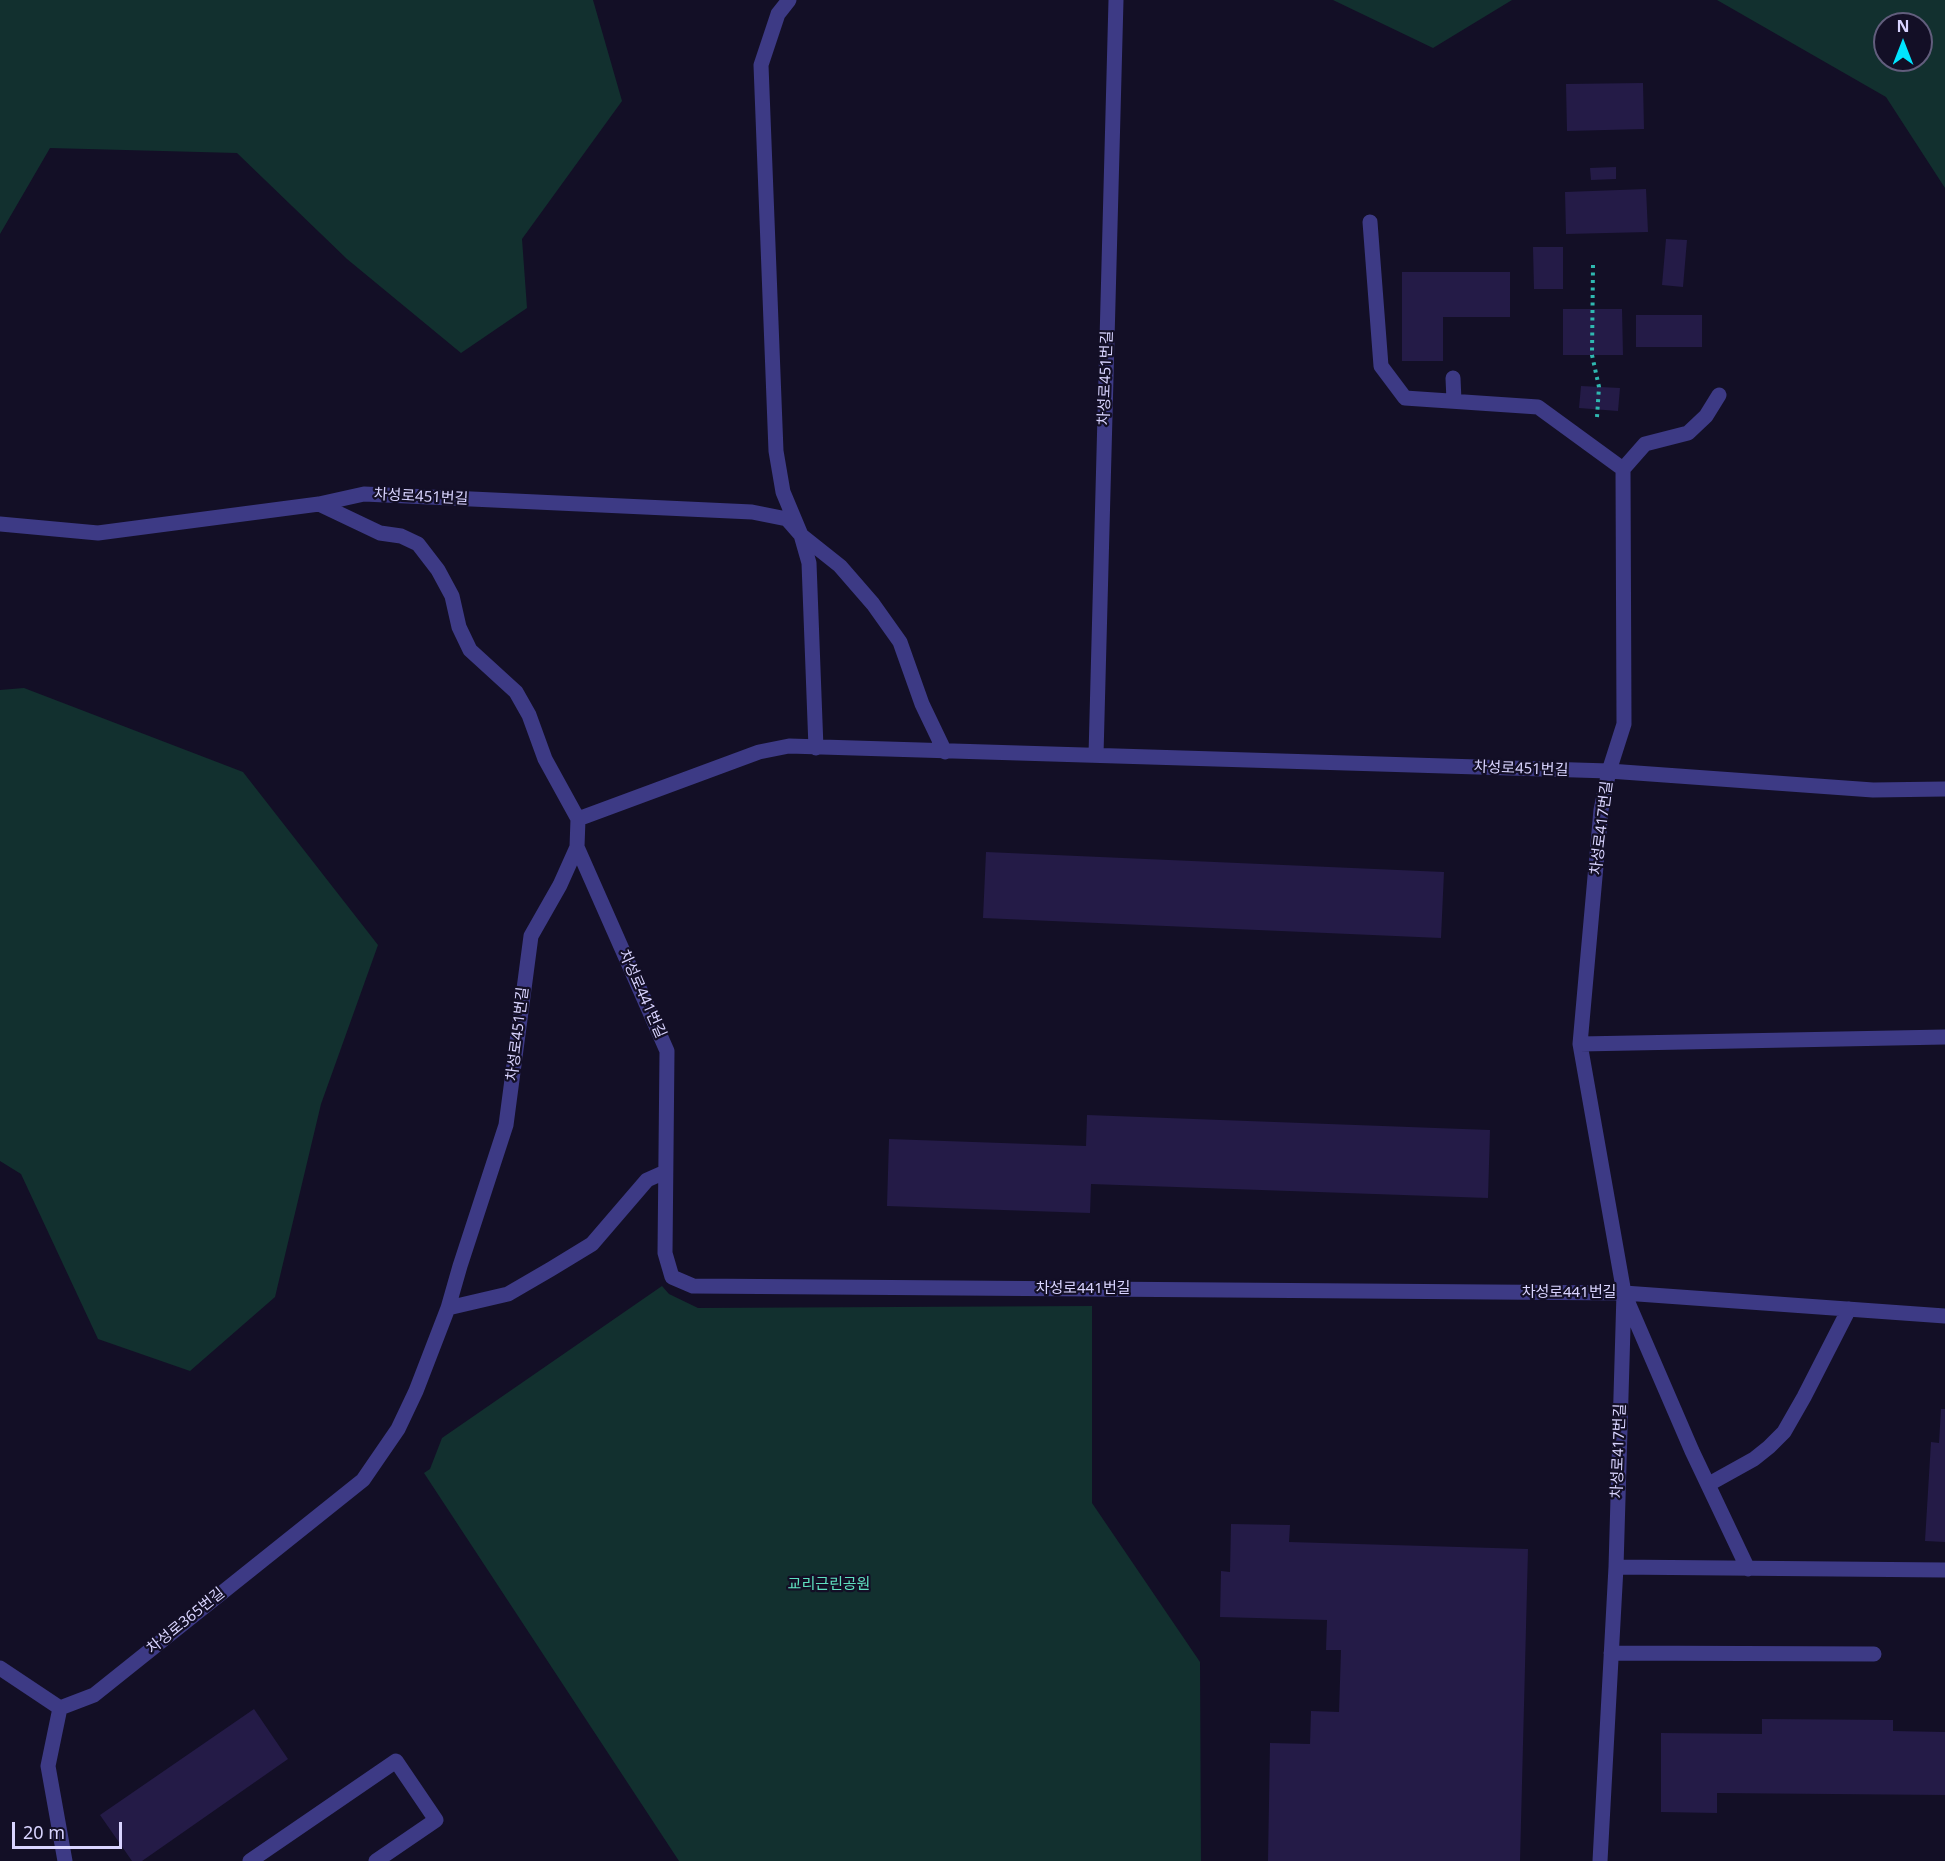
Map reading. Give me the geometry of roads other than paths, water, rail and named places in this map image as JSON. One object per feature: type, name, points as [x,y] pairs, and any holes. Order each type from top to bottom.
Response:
[{"type":"street","points":[[789,0],[778,14],[761,65],[776,451],[783,492],[809,563],[816,748]]},
{"type":"street","name":"차성로451번길","points":[[1096,756],[1116,0]]},
{"type":"street","points":[[1370,222],[1381,366],[1405,398],[1538,407],[1623,469],[1645,444],[1688,433],[1706,416],[1719,395]]},
{"type":"street","points":[[1453,378],[1454,401]]},
{"type":"street","name":"차성로417번길","points":[[1600,1861],[1616,1567],[1624,1293],[1580,1044],[1601,810],[1609,771],[1624,724],[1623,469]]},
{"type":"street","name":"차성로451번길","points":[[0,524],[98,533],[319,504],[364,494],[752,512],[787,519],[801,536],[840,566],[873,604],[900,642],[922,704],[945,752]]},
{"type":"street","points":[[319,504],[380,533],[401,536],[418,544],[438,570],[452,596],[459,627],[470,650],[516,692],[529,715],[545,759],[578,819]]},
{"type":"street","name":"차성로451번길","points":[[363,1480],[398,1429],[416,1391],[448,1308],[506,1125],[531,936],[560,885],[577,847],[578,819],[759,752],[789,746],[1609,771],[1873,790],[1945,789]]},
{"type":"street","name":"차성로441번길","points":[[577,847],[667,1051],[665,1253],[672,1277],[693,1286],[1624,1293],[1945,1316]]},
{"type":"street","points":[[1580,1044],[1945,1037]]},
{"type":"street","points":[[448,1308],[508,1294],[592,1244],[647,1180],[665,1172]]},
{"type":"street","points":[[1624,1293],[1692,1451],[1748,1569]]},
{"type":"street","points":[[1709,1484],[1754,1459],[1784,1432],[1849,1309]]},
{"type":"street","name":"차성로365번길","points":[[60,1708],[94,1695],[363,1480]]},
{"type":"street","points":[[1616,1567],[1945,1570]]},
{"type":"street","points":[[1611,1653],[1874,1654]]},
{"type":"street","points":[[0,1668],[60,1708],[48,1766],[65,1861]]},
{"type":"street","points":[[250,1861],[396,1761],[436,1820],[376,1861]]},
{"type":"park label","name":"교리근린공원","points":[[829,1585]]}]
